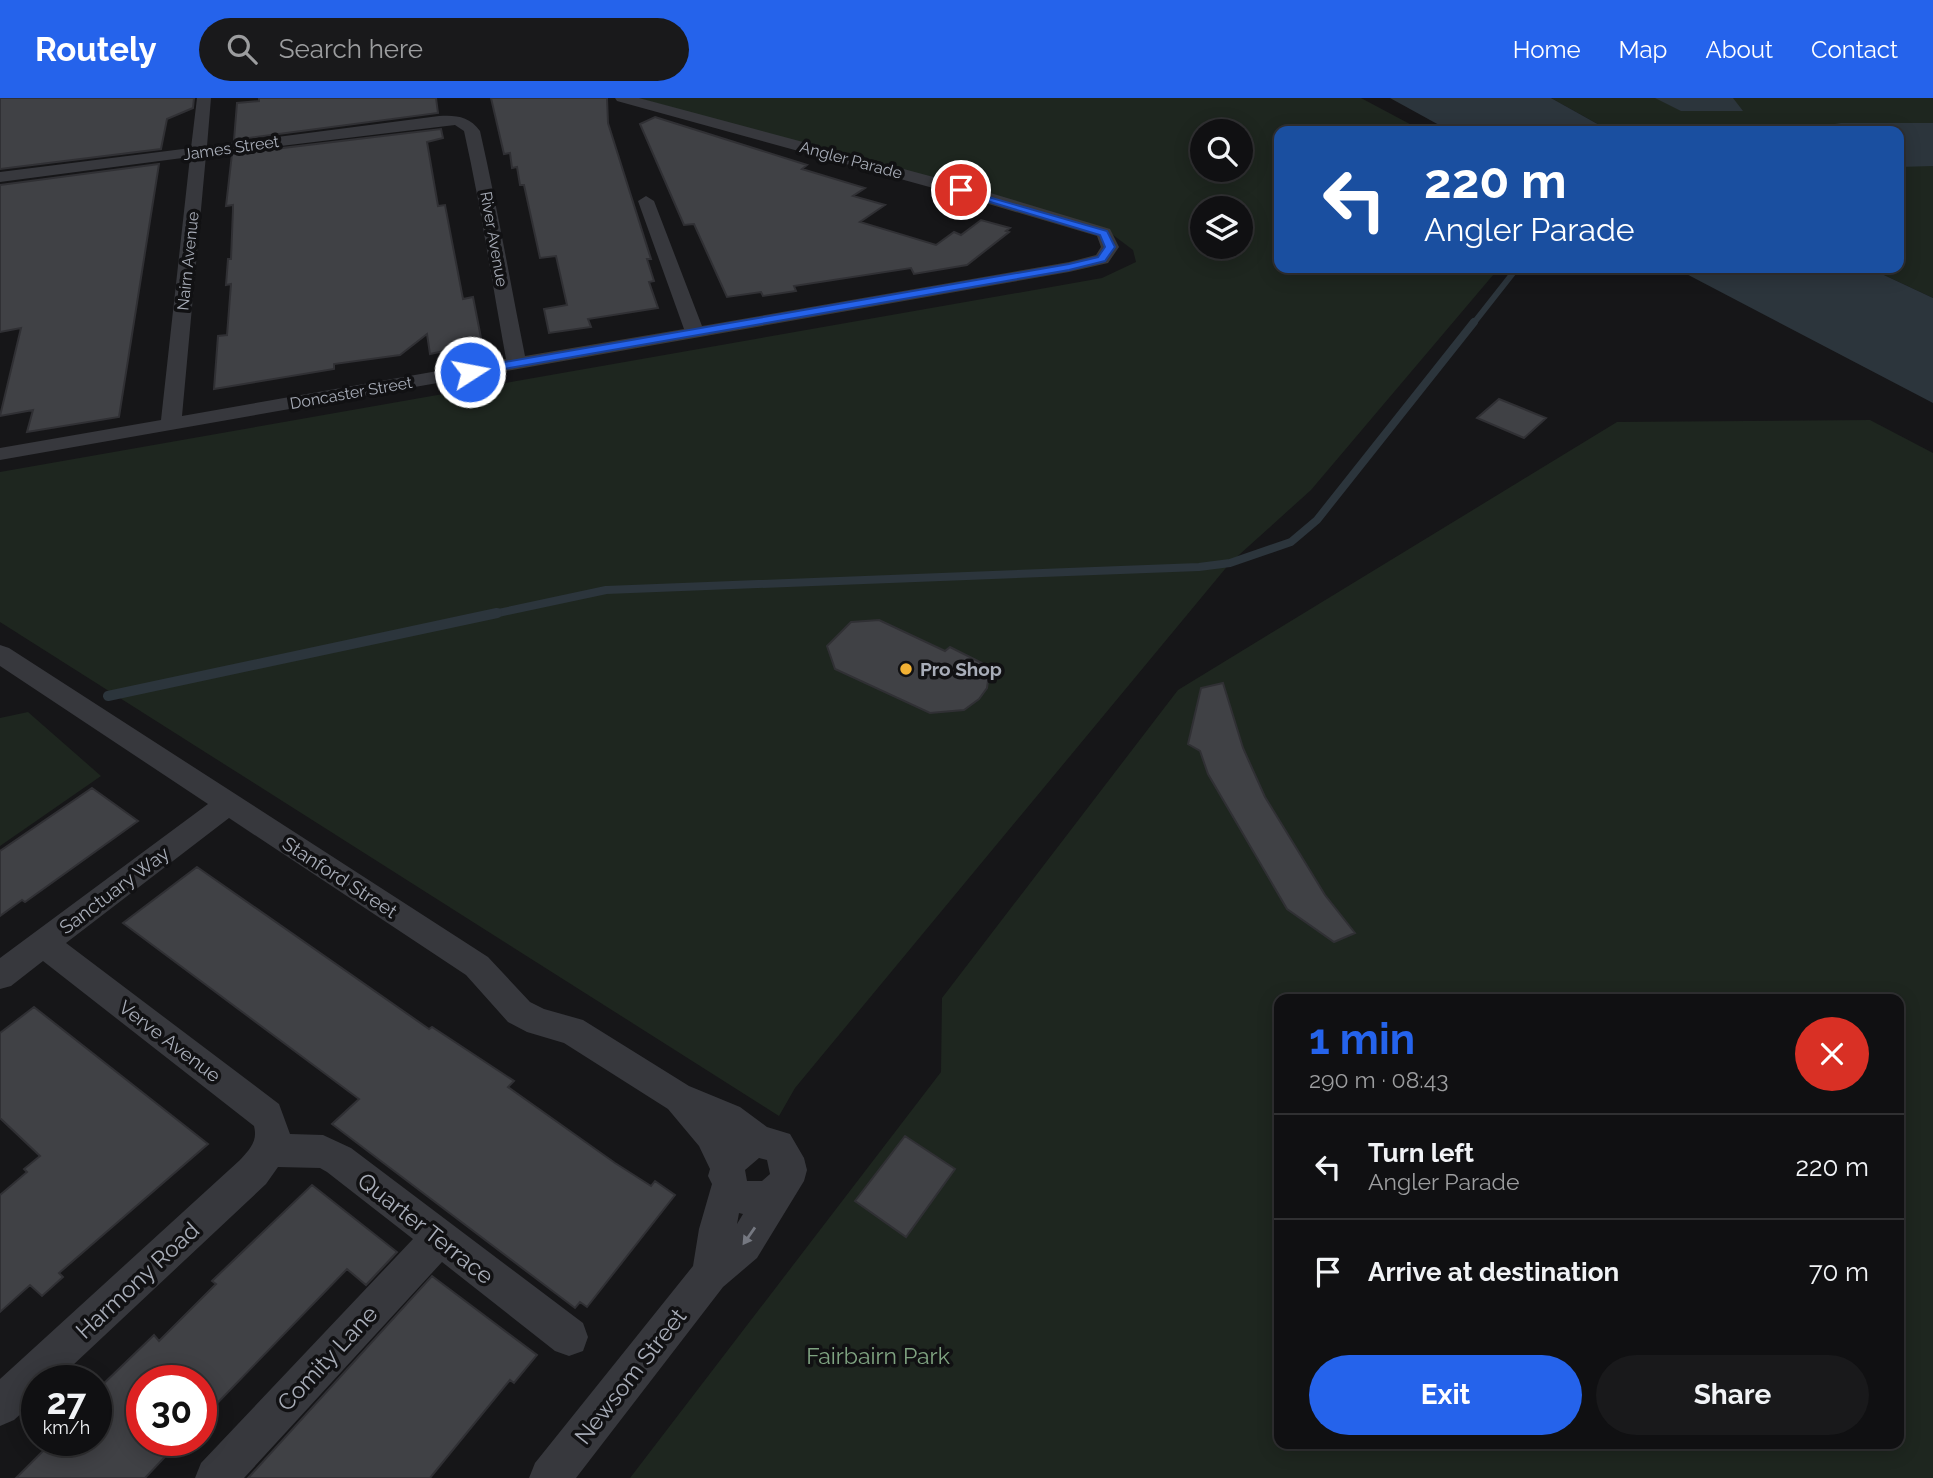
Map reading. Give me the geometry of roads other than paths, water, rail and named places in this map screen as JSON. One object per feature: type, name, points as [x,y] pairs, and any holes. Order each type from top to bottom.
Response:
[{"type":"street","name":"Nairn Avenue","points":[[171,424],[204,98]]},
{"type":"street","name":"Angler Parade","points":[[622,98],[961,190],[1104,233],[1110,247]]},
{"type":"street","name":"James Street","points":[[0,177],[434,121],[461,121]]},
{"type":"street","name":"River Avenue","points":[[461,121],[472,131],[490,210],[492,239],[517,363]]},
{"type":"street","points":[[646,201],[694,331]]},
{"type":"street","name":"Doncaster Street","points":[[0,454],[1069,267],[1102,259],[1110,247]]},
{"type":"street","name":"Stanford Street","points":[[0,654],[477,966],[519,1013],[538,1022],[571,1030],[677,1097],[728,1118],[759,1142]]},
{"type":"street","name":"Sanctuary Way","points":[[0,976],[228,804]]},
{"type":"street","name":"Verve Avenue","points":[[43,943],[267,1115],[275,1134],[271,1150]]},
{"type":"street","name":"Stanford Street","points":[[677,1097],[711,1135],[728,1176]]},
{"type":"street","points":[[759,1142],[778,1146],[789,1163],[786,1182],[771,1197],[751,1201],[734,1193],[728,1176],[739,1150],[759,1142]]},
{"type":"street","name":"Quarter Terrace","points":[[271,1150],[323,1152],[339,1160],[438,1239],[569,1337]]},
{"type":"street","name":"Harmony Road","points":[[0,1406],[253,1172],[271,1150]]},
{"type":"street","name":"Newsom Street","points":[[710,1274],[728,1176]]},
{"type":"street","name":"Newsom Street","points":[[550,1478],[710,1274],[744,1245],[780,1190]]},
{"type":"street","name":"Comity Lane","points":[[216,1478],[438,1239]]},
{"type":"waterway","points":[[1473,324],[1513,273]]},
{"type":"waterway","points":[[489,615],[606,590],[1199,567],[1230,563],[1291,542],[1317,520],[1474,322]]},
{"type":"waterway","points":[[108,696],[497,613]]},
{"type":"place","name":"Pro Shop","points":[[906,669]]},
{"type":"park label","name":"Fairbairn Park","points":[[878,1355]]}]
